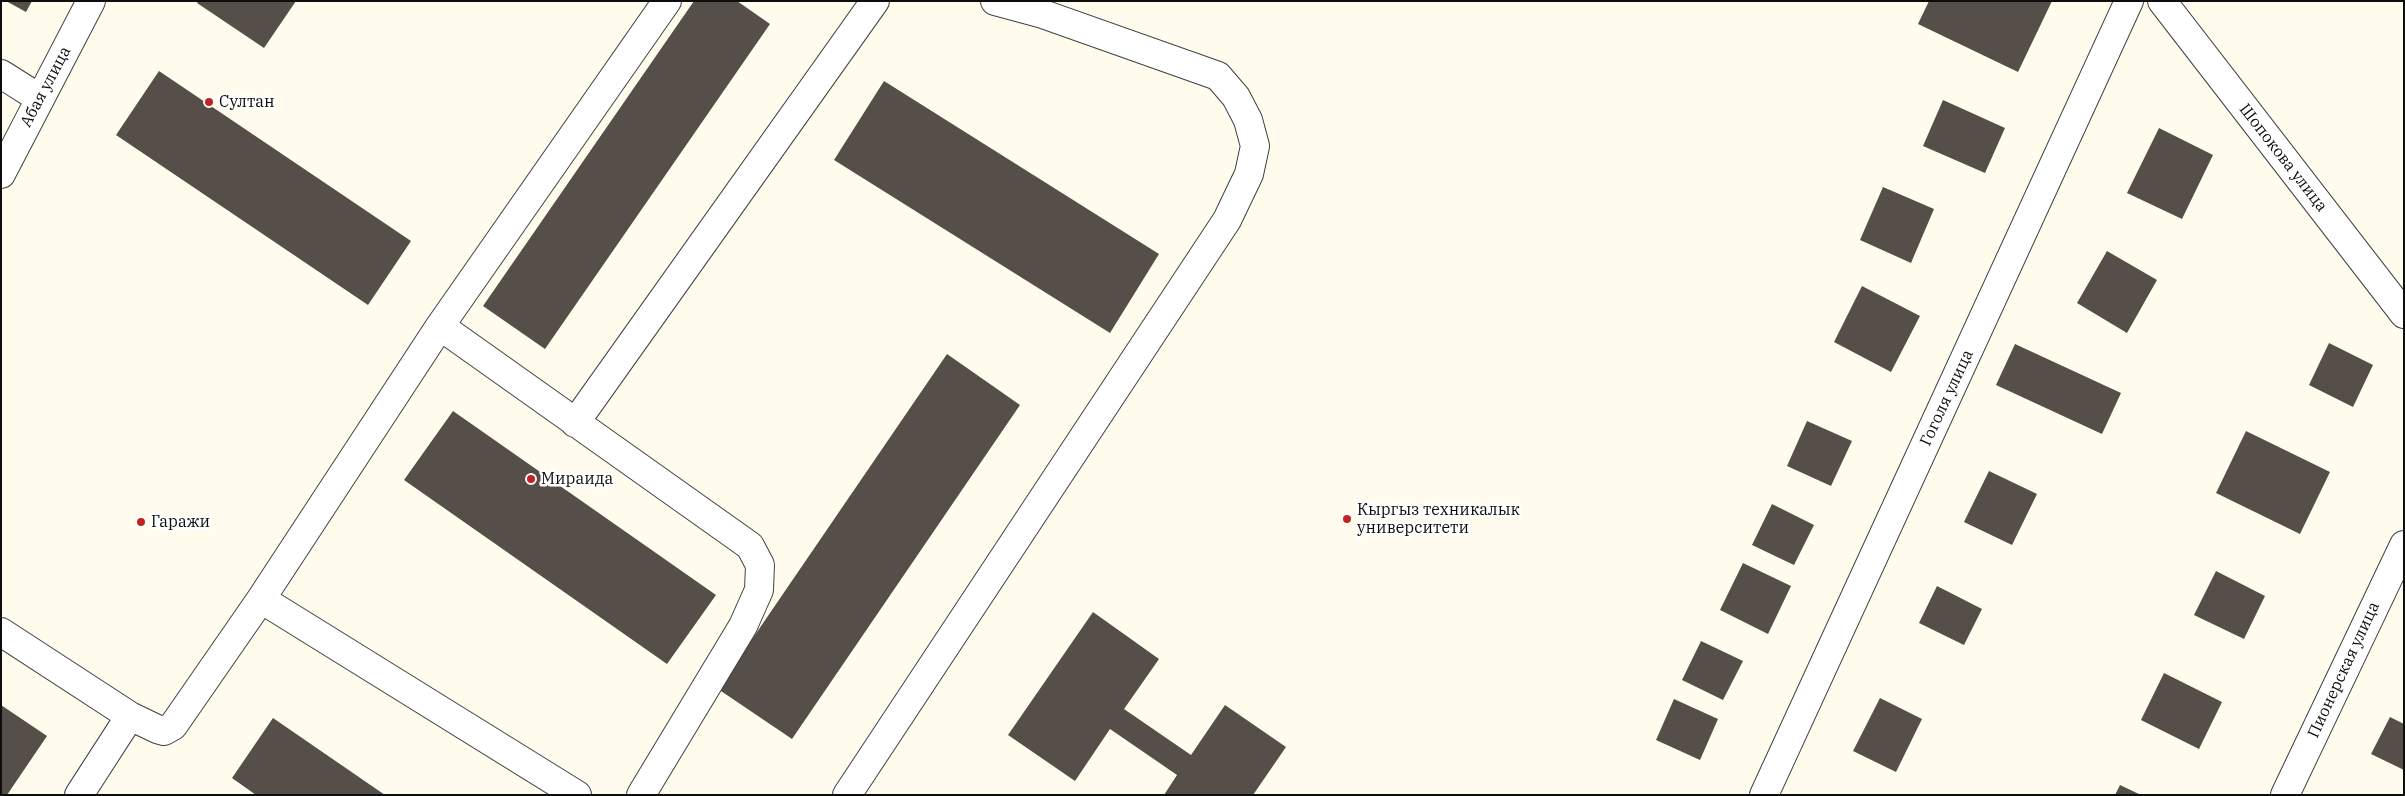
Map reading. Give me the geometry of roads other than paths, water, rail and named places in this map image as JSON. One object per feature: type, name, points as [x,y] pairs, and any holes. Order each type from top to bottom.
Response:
[{"type":"street","name":"Абая улица","points":[[1,174],[91,1]]},
{"type":"street","points":[[1,632],[130,716],[164,731],[173,726],[261,599],[440,326],[667,1]]},
{"type":"street","points":[[575,423],[875,1]]},
{"type":"street","points":[[847,795],[1227,220],[1249,174],[1255,146],[1248,120],[1236,97],[1218,76],[1042,14],[995,1]]},
{"type":"street","name":"Гоголя улица","points":[[1764,795],[2129,1]]},
{"type":"street","name":"Шопокова улица","points":[[2162,1],[2404,314]]},
{"type":"street","points":[[1,74],[39,98]]},
{"type":"street","points":[[440,326],[750,546],[760,565],[759,590],[743,626],[641,795]]},
{"type":"street","name":"Пионерская улица","points":[[2285,795],[2404,545]]},
{"type":"street","points":[[261,599],[576,795]]},
{"type":"street","points":[[79,795],[130,716]]},
{"type":"place","name":"Султан","points":[[209,102]]},
{"type":"place","name":"Мираида","points":[[531,479]]},
{"type":"place","name":"Кыргыз техникалык университети","points":[[1347,519]]},
{"type":"place","name":"Гаражи","points":[[141,522]]}]
